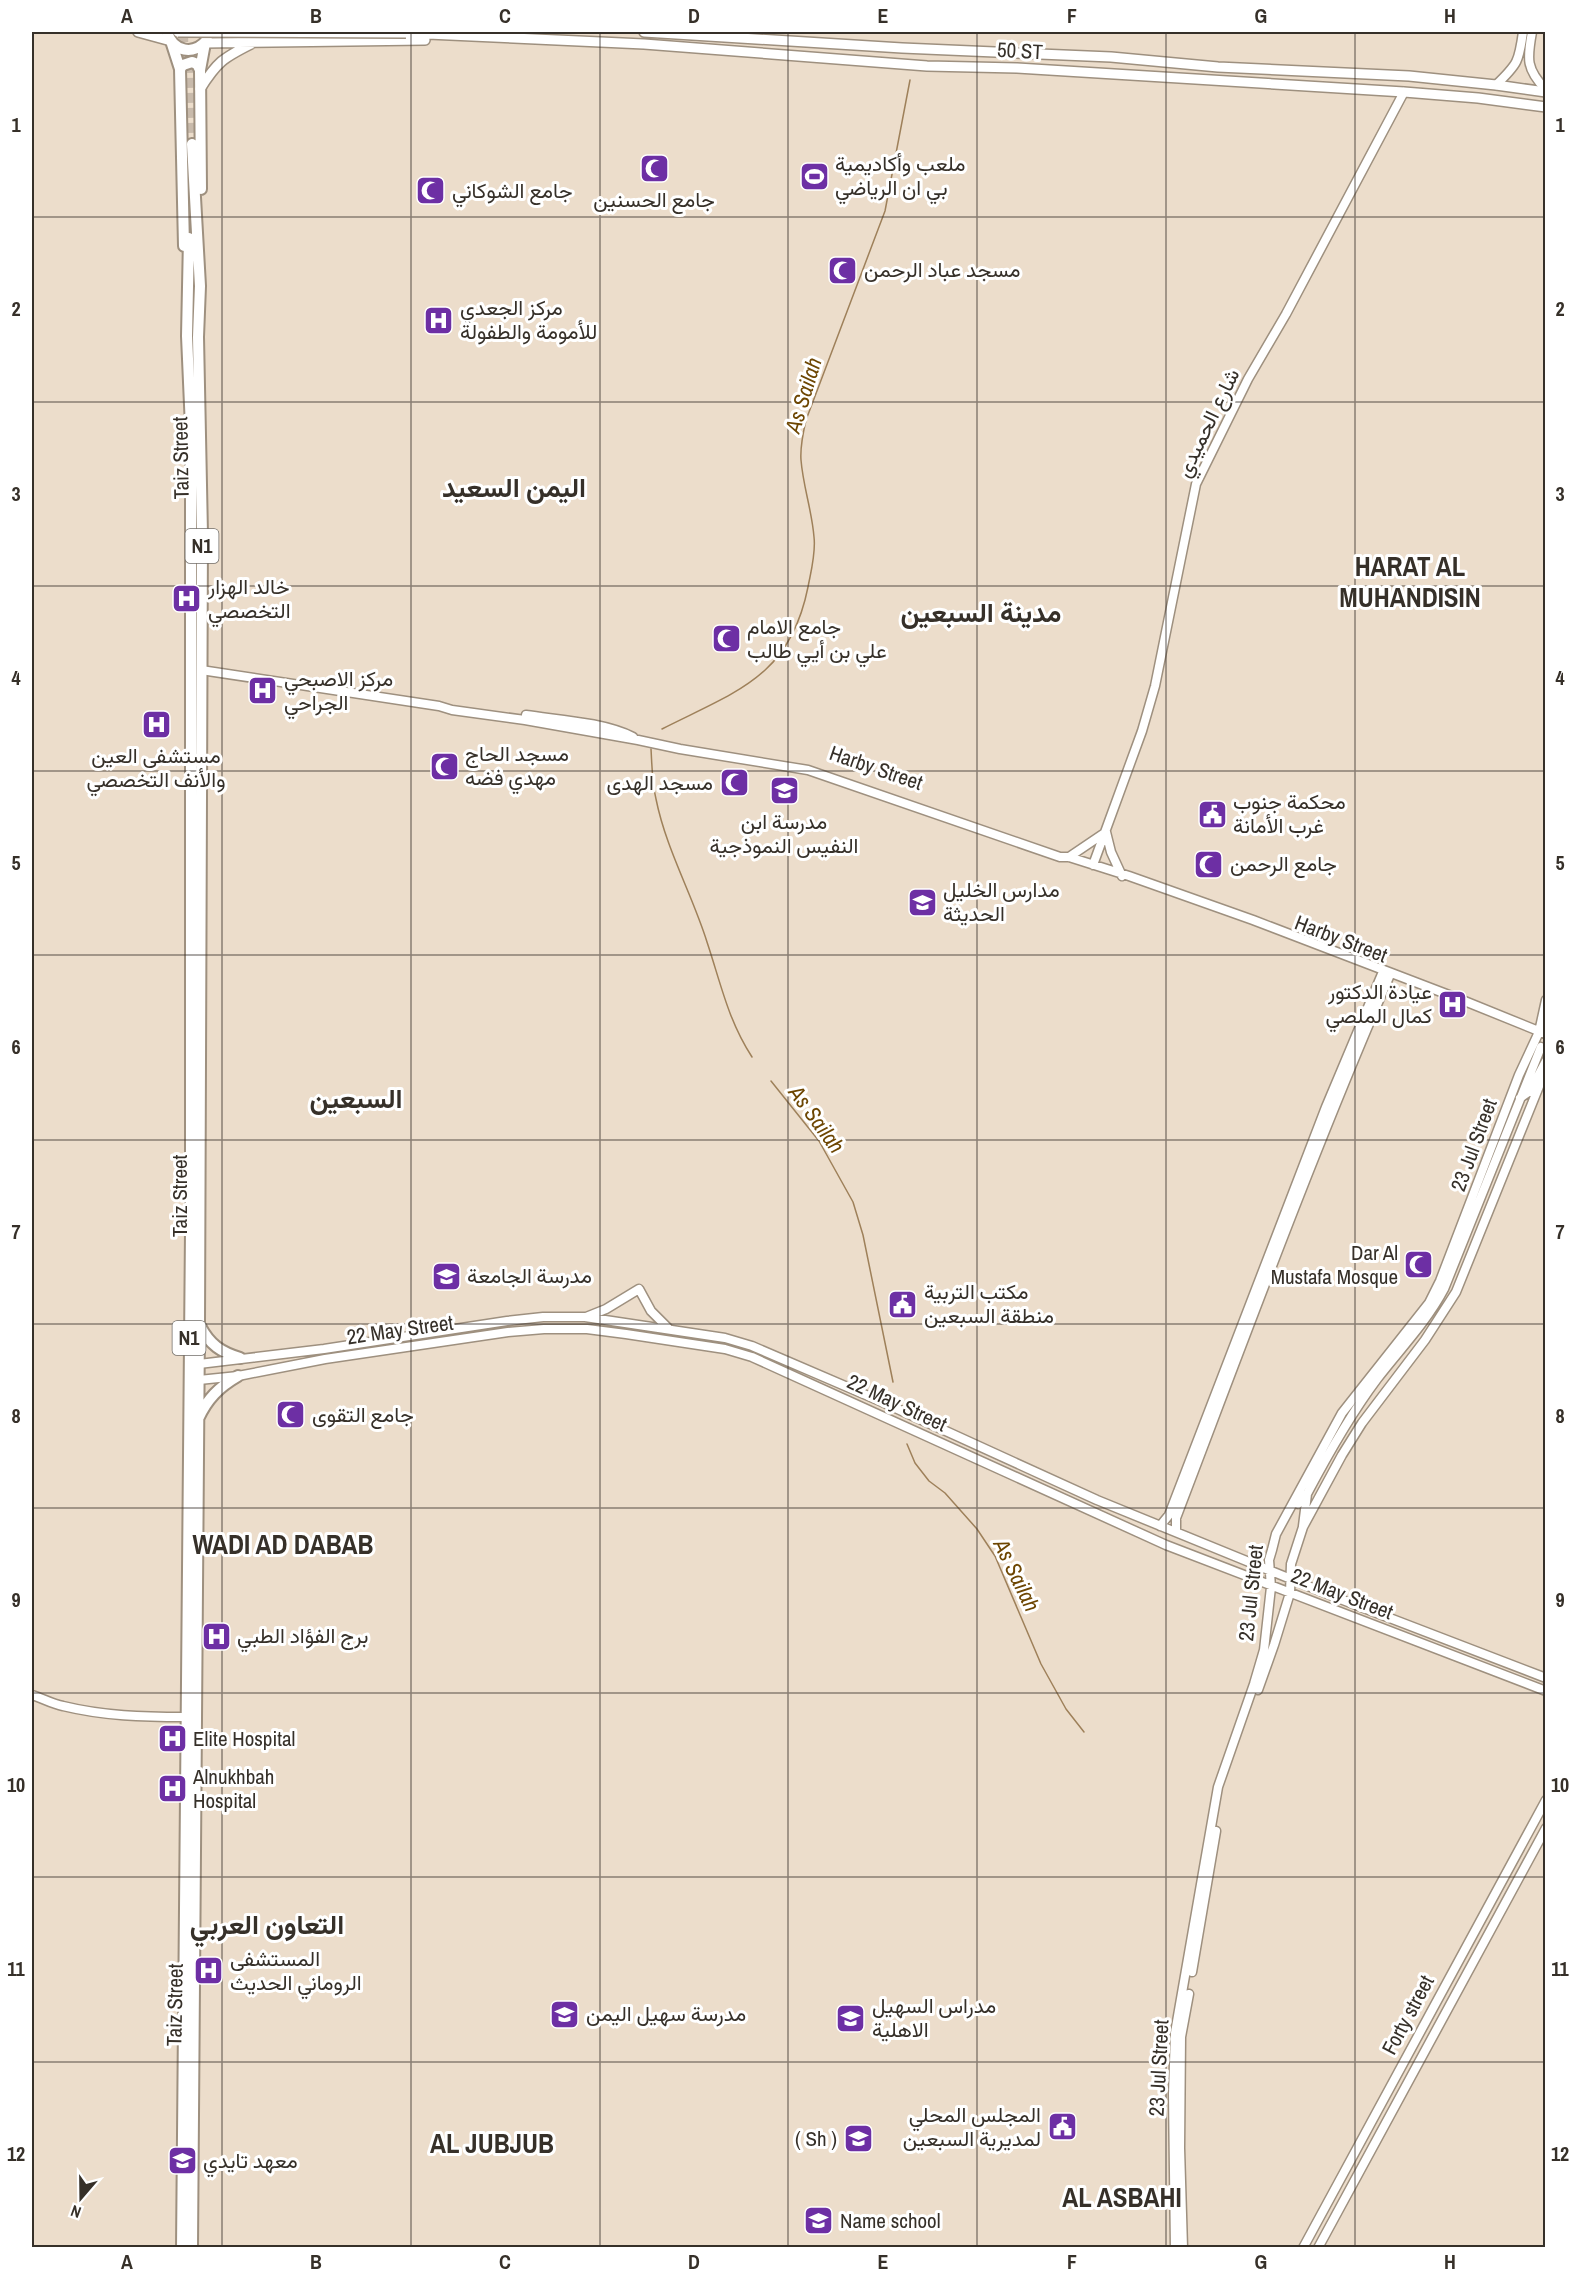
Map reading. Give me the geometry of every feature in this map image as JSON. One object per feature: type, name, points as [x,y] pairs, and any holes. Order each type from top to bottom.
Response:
[{"type":"highway","points":[[169,36],[178,48],[198,49],[205,43],[211,32]]},
{"type":"highway","name":"N1","points":[[169,36],[180,69],[184,248],[194,267]]},
{"type":"highway","name":"N1","points":[[194,267],[201,248],[200,70],[205,43]]},
{"type":"highway","points":[[180,69],[183,65],[192,62],[197,64],[200,70]]},
{"type":"highway","name":"Taiz Street","points":[[182,2247],[193,1546],[199,1380],[201,668],[195,428],[187,336],[196,248],[189,144]]},
{"type":"highway","name":"Taiz Street","points":[[193,1546],[192,1020],[195,428]]},
{"type":"highway","points":[[199,1325],[212,1344],[224,1353],[240,1358]]},
{"type":"highway","points":[[196,1422],[212,1395],[225,1383],[238,1376]]},
{"type":"highway","name":"Taiz Street","points":[[190,1717],[192,2247]]},
{"type":"main road","points":[[138,32],[169,36]]},
{"type":"main road","points":[[178,32],[406,33],[453,36]]},
{"type":"main road","points":[[239,32],[240,39],[249,43]]},
{"type":"main road","points":[[643,32],[644,44]]},
{"type":"main road","name":"50 ST","points":[[643,32],[1017,54],[1111,57],[1218,67],[1409,76],[1545,91]]},
{"type":"main road","name":"50 ST","points":[[205,43],[429,40],[453,36],[644,44],[927,66],[1017,68],[1404,92],[1478,98],[1545,107]]},
{"type":"main road","points":[[200,89],[213,68],[224,58],[249,43]]},
{"type":"main road","points":[[1017,54],[1017,68]]},
{"type":"main road","points":[[1218,67],[1218,81]]},
{"type":"street","points":[[1523,32],[1523,61],[1545,91]]},
{"type":"street","points":[[1496,85],[1523,61],[1532,32]]},
{"type":"street","name":"شارع الحميدي","points":[[1093,866],[1142,731],[1155,686],[1196,484],[1248,379],[1286,314],[1404,92]]},
{"type":"street","name":"Harby Street","points":[[201,668],[439,706],[816,772],[1060,857],[1129,876],[1253,920],[1542,1033]]},
{"type":"street","points":[[1069,858],[1106,832],[1120,874]]},
{"type":"street","name":"Harby Street","points":[[1120,874],[1128,880],[1507,1023],[1515,1023]]},
{"type":"street","points":[[1176,1532],[1173,1516],[1349,1059],[1386,976]]},
{"type":"street","name":"23 Jul Street","points":[[1184,2247],[1180,2148],[1181,2037],[1187,1987],[1220,1787],[1262,1659],[1271,1587],[1269,1560],[1276,1534],[1342,1413],[1429,1303],[1440,1281],[1519,1075],[1537,1047],[1542,1033],[1545,1002]]},
{"type":"street","points":[[1303,1527],[1302,1519],[1307,1494],[1351,1415],[1378,1377],[1433,1309],[1452,1269],[1520,1099],[1520,1086],[1537,1047]]},
{"type":"street","points":[[1520,1099],[1530,1090],[1545,1061]]},
{"type":"street","name":"23 Jul Street","points":[[1220,1787],[1274,1645],[1290,1593],[1291,1564],[1303,1527],[1342,1455],[1362,1424],[1432,1331],[1456,1292],[1545,1069]]},
{"type":"street","points":[[585,1317],[606,1309],[639,1289],[651,1311],[669,1329]]},
{"type":"street","name":"22 May Street","points":[[199,1364],[324,1349],[516,1320],[585,1317],[725,1338],[752,1346],[880,1401],[1086,1496],[1545,1678]]},
{"type":"street","points":[[626,1334],[628,1323]]},
{"type":"street","name":"22 May Street","points":[[199,1380],[238,1376],[325,1359],[419,1345],[544,1329],[587,1329],[725,1349],[752,1358],[893,1420],[1166,1545],[1545,1691]]},
{"type":"street","points":[[417,1334],[419,1345]]},
{"type":"street","points":[[324,1349],[325,1359]]},
{"type":"street","points":[[880,1401],[893,1420]]},
{"type":"street","points":[[909,1416],[915,1431]]},
{"type":"street","points":[[1285,1520],[1291,1518],[1301,1497],[1307,1494]]},
{"type":"street","points":[[1160,1526],[1173,1516]]},
{"type":"street","points":[[32,1695],[60,1706],[103,1714],[133,1718],[190,1717]]},
{"type":"street","name":"Forty street","points":[[1303,2247],[1545,1800]]},
{"type":"street","name":"Forty street","points":[[1318,2247],[1545,1827]]},
{"type":"street","name":"23 Jul Street","points":[[1176,2247],[1173,2094],[1175,2033],[1187,1987]]},
{"type":"street","points":[[1434,2005],[1446,2012]]},
{"type":"street","points":[[1340,2180],[1352,2184]]},
{"type":"waterway","name":"As Sailah","points":[[662,729],[714,703],[756,678],[774,661],[788,642],[800,617],[814,549],[813,527],[801,460],[801,445],[806,420],[885,211],[910,80]]},
{"type":"waterway","name":"As Sailah","points":[[651,749],[652,774],[660,818],[701,924],[731,1015],[752,1057]]},
{"type":"waterway","name":"As Sailah","points":[[771,1081],[819,1141],[853,1202],[863,1235],[893,1382]]},
{"type":"waterway","name":"As Sailah","points":[[907,1444],[915,1463],[929,1481],[945,1493],[977,1529],[995,1556],[1041,1664],[1066,1709],[1084,1732]]},
{"type":"tunnel","points":[[183,32],[184,73]]},
{"type":"tunnel","points":[[190,63],[192,144]]},
{"type":"place","name":"جامع الحسنين","points":[[654,169]]},
{"type":"place","name":"ملعب وأكاديمية بي ان الرياضي","points":[[814,176]]},
{"type":"place","name":"جامع الشوكاني","points":[[431,191]]},
{"type":"place","name":"مسجد عباد الرحمن","points":[[843,270]]},
{"type":"place","name":"مركز الجعدي للأمومة والطفولة","points":[[439,320]]},
{"type":"place","name":"خالد الهزار التخصصي","points":[[187,599]]},
{"type":"place","name":"جامع الامام علي بن أيي طالب","points":[[726,639]]},
{"type":"place","name":"مركز الاصبحي الجراحي","points":[[263,691]]},
{"type":"place","name":"مستشفى العين والأنف التخصصي","points":[[156,725]]},
{"type":"place","name":"مسجد الحاج مهدي فضه","points":[[444,766]]},
{"type":"place","name":"مسجد الهدى","points":[[734,783]]},
{"type":"place","name":"مدرسة ابن النفيس النموذجية","points":[[784,791]]},
{"type":"place","name":"محكمة جنوب غرب الأمانة","points":[[1212,814]]},
{"type":"place","name":"جامع الرحمن","points":[[1209,864]]},
{"type":"place","name":"مدارس الخليل الحديثة","points":[[922,902]]},
{"type":"place","name":"عيادة الدكتور كمال الملصي","points":[[1453,1004]]},
{"type":"place","name":"Dar Al Mustafa Mosque","points":[[1419,1265]]},
{"type":"place","name":"مدرسة الجامعة","points":[[446,1276]]},
{"type":"place","name":"مكتب التربية منطقة السبعين","points":[[903,1304]]},
{"type":"place","name":"جامع التقوى","points":[[291,1415]]},
{"type":"place","name":"برج الفؤاد الطبي","points":[[216,1636]]},
{"type":"place","name":"Elite Hospital","points":[[172,1739]]},
{"type":"place","name":"Alnukhbah Hospital","points":[[172,1789]]},
{"type":"place","name":"المستشفى الروماني الحديث","points":[[209,1971]]},
{"type":"place","name":"مدرسة سهيل اليمن","points":[[565,2014]]},
{"type":"place","name":"مدراس السهيل الاهلية","points":[[851,2018]]},
{"type":"place","name":"المجلس المحلي لمديرية السبعين","points":[[1062,2127]]},
{"type":"place","name":"( Sh )","points":[[858,2139]]},
{"type":"place","name":"معهد تايدي","points":[[182,2161]]},
{"type":"place","name":"Name school","points":[[819,2221]]},
{"type":"district","name":"اليمن السعيد","points":[[514,488]]},
{"type":"district","name":"HARAT AL MUHANDISIN","points":[[1410,582]]},
{"type":"district","name":"مدينة السبعين","points":[[981,613]]},
{"type":"district","name":"السبعين","points":[[356,1099]]},
{"type":"district","name":"WADI AD DABAB","points":[[283,1545]]},
{"type":"district","name":"التعاون العربي","points":[[267,1925]]},
{"type":"district","name":"AL JUBJUB","points":[[492,2144]]},
{"type":"district","name":"AL ASBAHI","points":[[1122,2198]]}]
